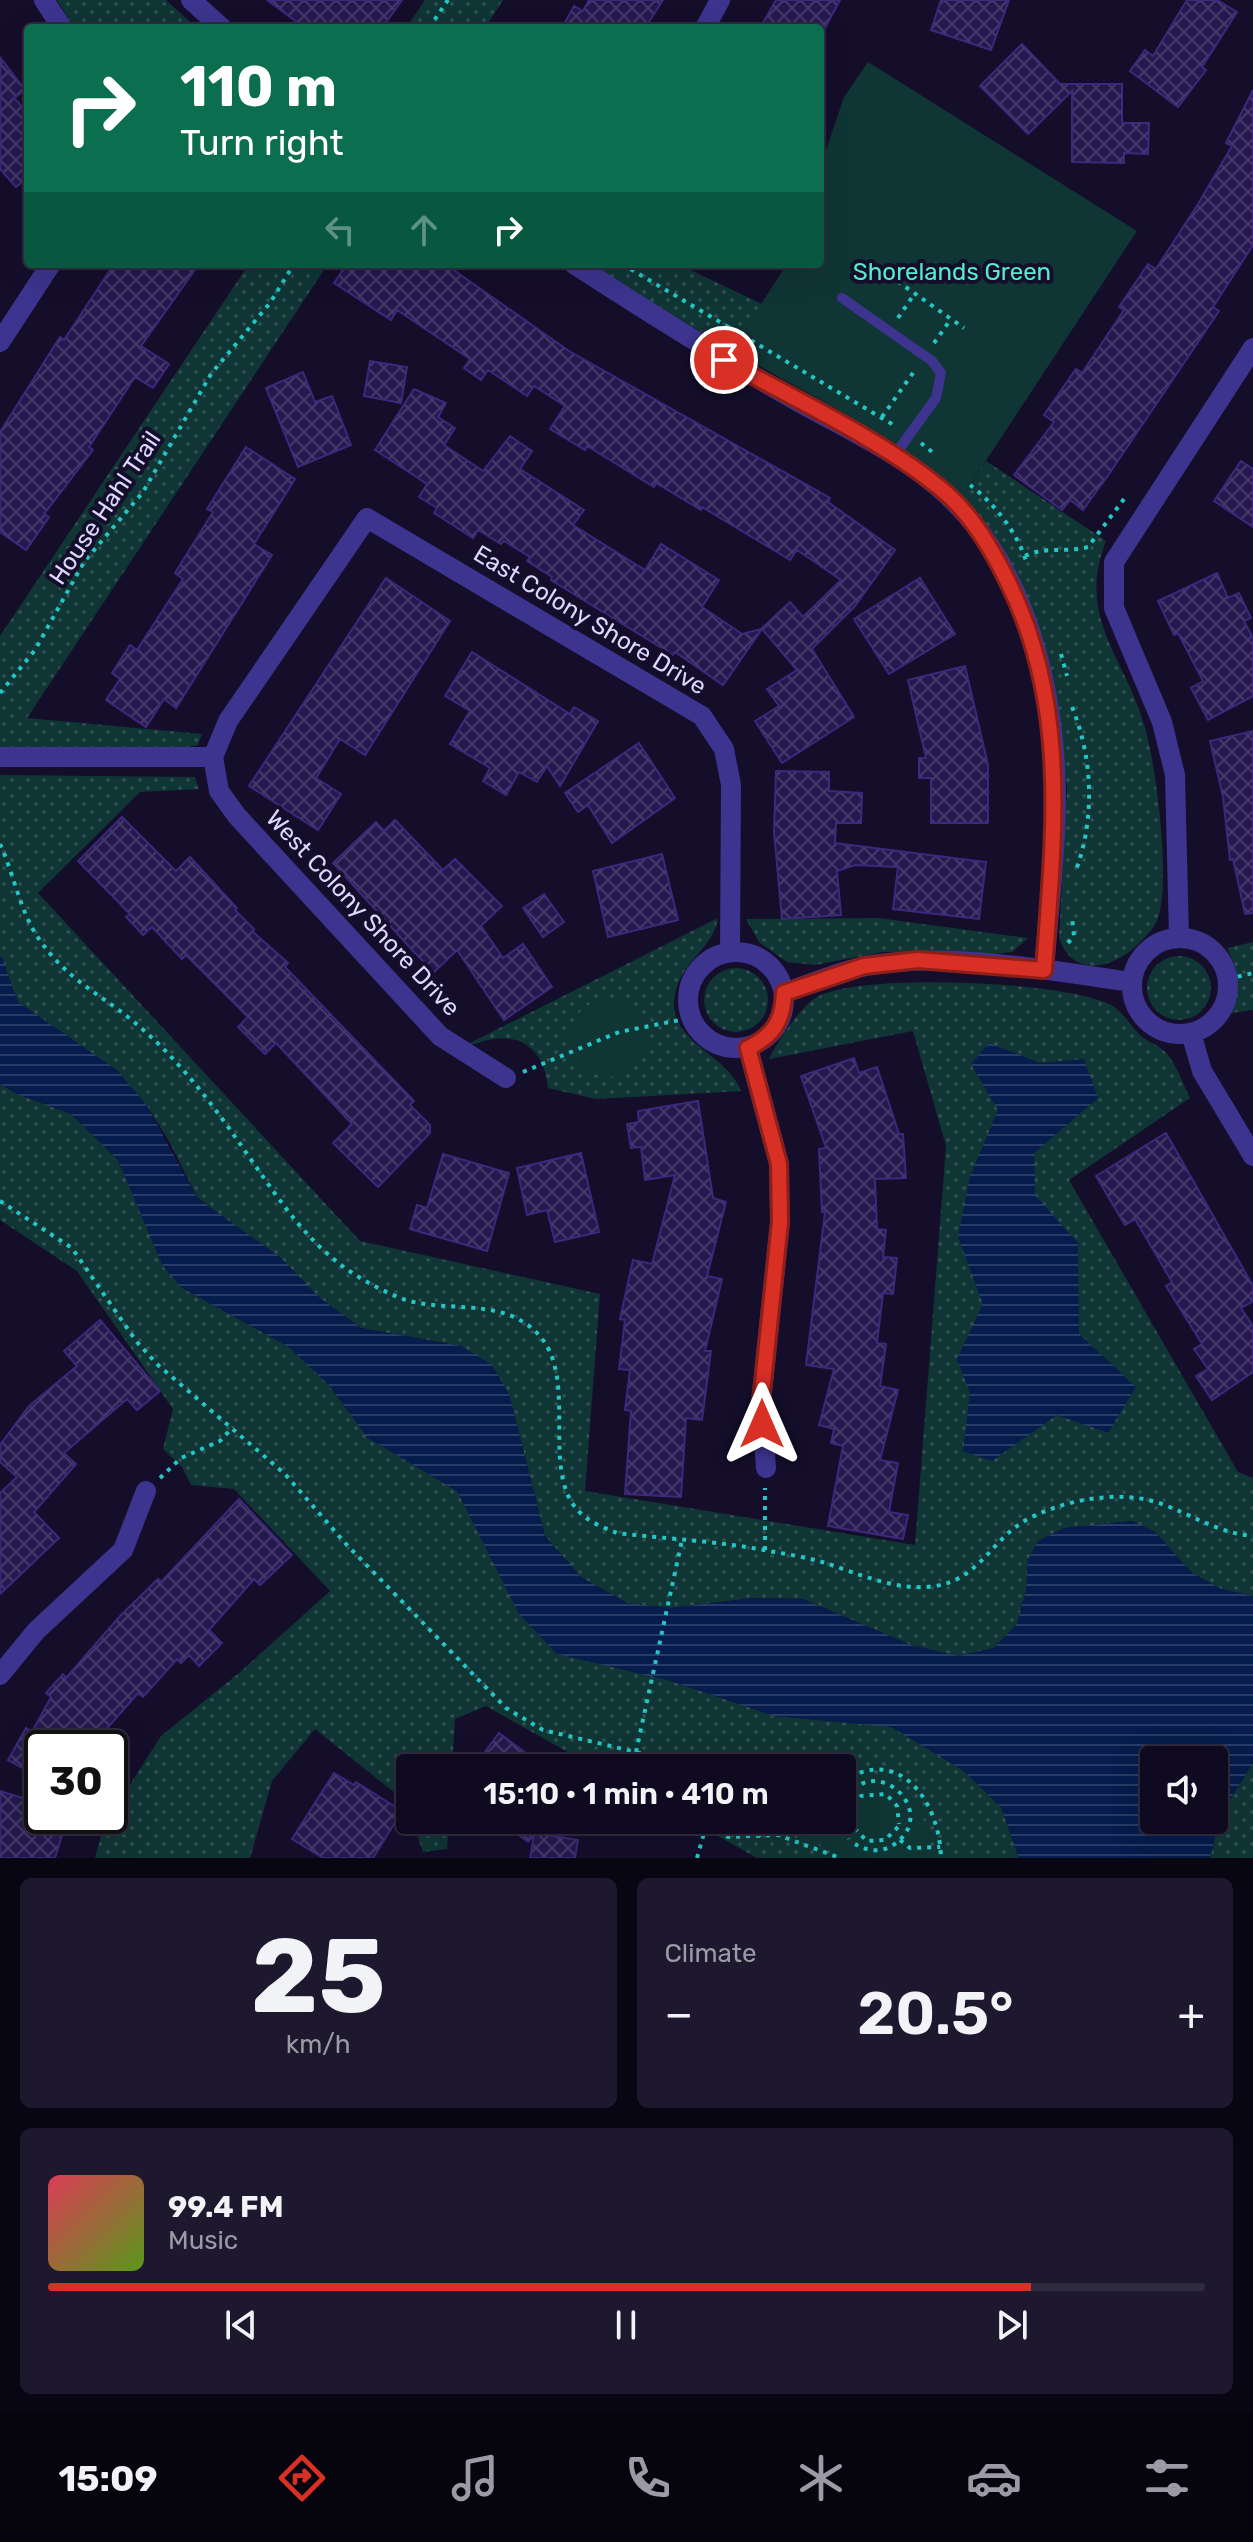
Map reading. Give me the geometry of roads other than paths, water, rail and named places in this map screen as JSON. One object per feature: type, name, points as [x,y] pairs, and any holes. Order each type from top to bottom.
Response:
[{"type":"street","points":[[44,0],[59,24]]},
{"type":"street","points":[[191,0],[218,24]]},
{"type":"street","points":[[707,24],[720,0]]},
{"type":"street","points":[[0,342],[48,268]]},
{"type":"street","points":[[580,268],[724,360],[894,456],[948,495],[989,544],[1024,612],[1043,677],[1052,739],[1056,801],[1044,970]]},
{"type":"street","points":[[1179,937],[1175,775],[1162,722],[1114,608],[1114,562],[1253,348]]},
{"type":"street","name":"East Colony Shore Drive","points":[[213,757],[228,721],[367,518],[702,716],[724,749],[731,785],[730,952]]},
{"type":"street","points":[[0,757],[213,757]]},
{"type":"street","name":"West Colony Shore Drive","points":[[213,757],[219,791],[237,816],[440,1036],[506,1078]]},
{"type":"street","points":[[1179,937],[1208,946],[1221,960],[1228,979],[1227,998],[1220,1014],[1207,1027],[1174,1035],[1158,1030],[1144,1020],[1134,1004],[1131,982],[1135,966],[1147,950],[1167,939],[1179,937]]},
{"type":"street","points":[[730,952],[745,952],[764,960],[778,974],[784,993],[783,1012],[776,1028],[764,1041],[748,1048],[730,1049],[714,1044],[700,1034],[690,1018],[687,996],[692,980],[703,964],[730,952]]},
{"type":"street","points":[[784,993],[864,966],[918,960],[1044,970],[1131,982]]},
{"type":"street","points":[[1191,1033],[1202,1071],[1253,1156]]},
{"type":"street","points":[[748,1048],[779,1164],[780,1222],[761,1402],[766,1468]]},
{"type":"street","points":[[0,1675],[36,1631],[123,1550],[146,1491]]},
{"type":"lane","points":[[842,298],[932,361],[941,373],[942,382],[936,398],[894,456]]},
{"type":"water","points":[[0,953],[18,1002],[117,1070],[147,1106],[197,1198],[280,1257],[320,1298],[361,1328],[461,1346],[492,1365],[509,1394],[545,1536],[581,1577],[627,1603],[671,1608],[753,1598],[803,1599],[911,1645],[958,1656],[994,1648],[1017,1624],[1026,1591],[1028,1560],[1038,1541],[1064,1528],[1132,1521],[1155,1532],[1192,1573],[1221,1589],[1253,1596],[1253,1763],[1228,1802],[1228,1746],[1140,1746],[1140,1834],[1216,1834],[1210,1858],[1019,1858],[1001,1807],[964,1771],[891,1727],[774,1716],[671,1681],[557,1654],[519,1614],[457,1491],[368,1438],[328,1384],[289,1347],[182,1288],[163,1266],[118,1160],[71,1114],[17,1094],[0,1084]]},
{"type":"water","points":[[989,1043],[1040,1063],[1084,1059],[1098,1098],[1034,1153],[1035,1195],[1078,1243],[1079,1334],[1136,1387],[1108,1433],[1057,1415],[992,1461],[963,1451],[970,1393],[957,1359],[983,1304],[958,1237],[970,1177],[998,1110],[971,1064]]},
{"type":"park label","name":"Shorelands Green","points":[[952,272]]}]
